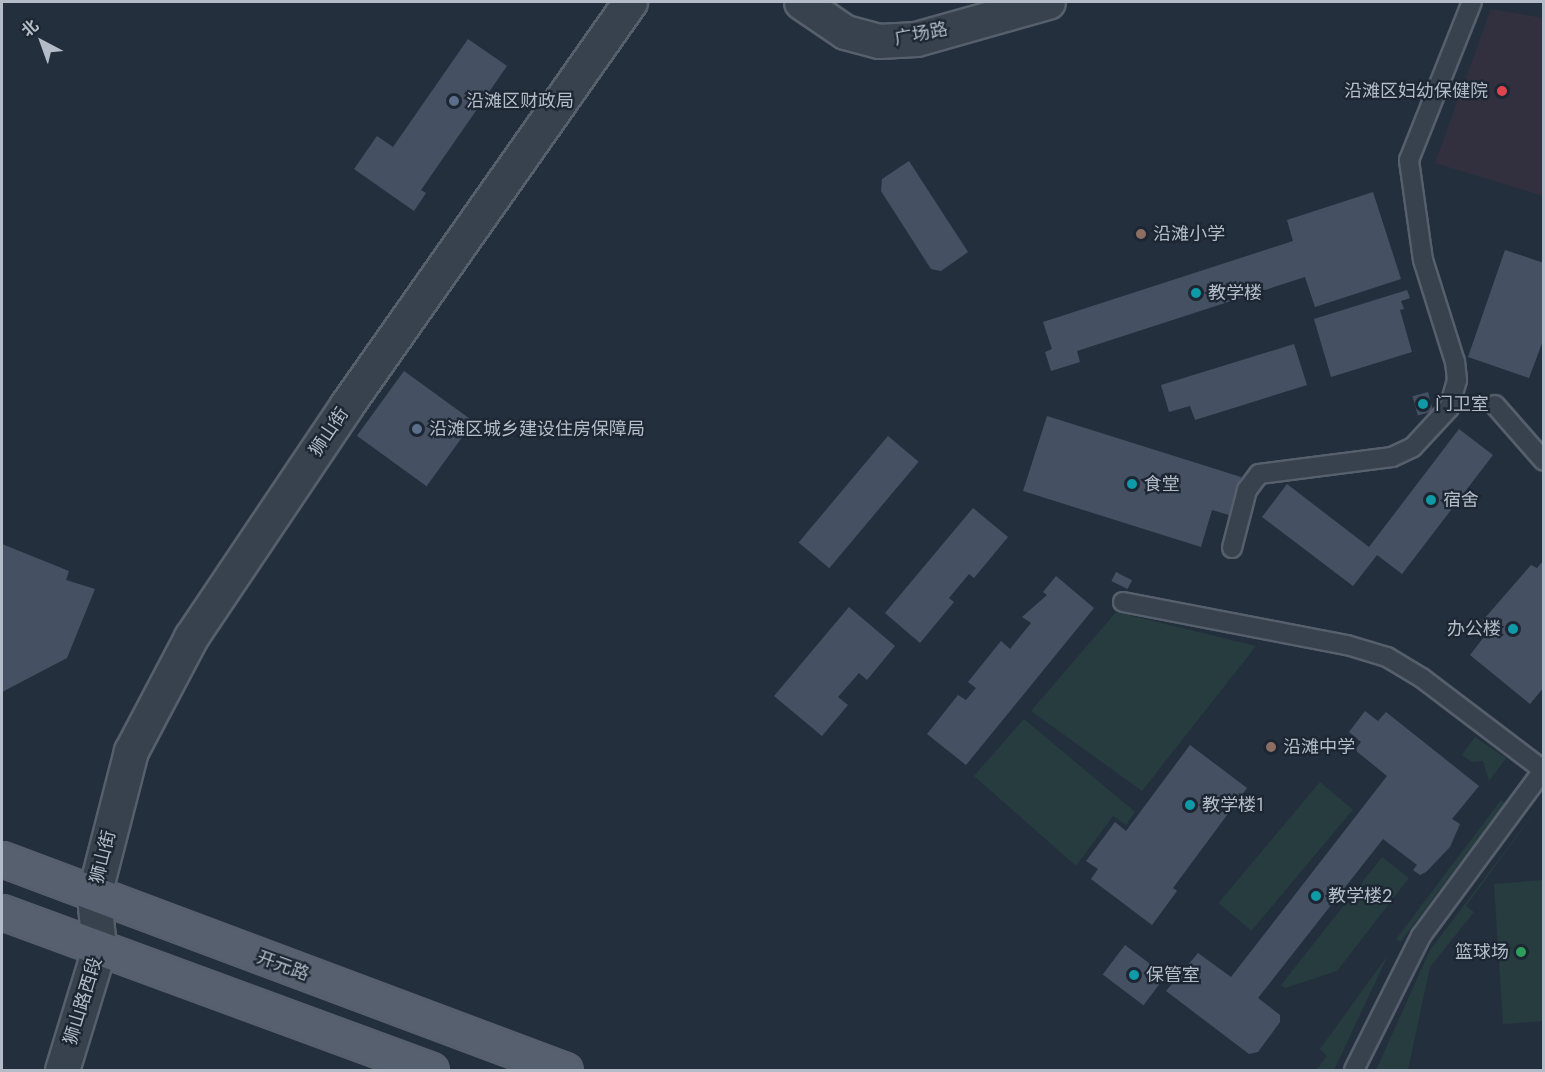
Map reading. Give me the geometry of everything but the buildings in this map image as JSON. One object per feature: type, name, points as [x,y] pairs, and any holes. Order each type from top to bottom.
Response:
[{"type":"main road","name":"开元路","points":[[2,859],[565,1071]]},
{"type":"main road","points":[[2,912],[431,1071]]},
{"type":"street","name":"狮山街","points":[[94,895],[131,750],[191,638],[346,406],[630,2]]},
{"type":"street","name":"广场路","points":[[801,2],[845,32],[879,41],[916,39],[1048,2]]},
{"type":"street","name":"狮山路西段","points":[[62,1071],[99,949],[94,895]]},
{"type":"lane","points":[[1232,548],[1247,490],[1259,474],[1392,457],[1413,447],[1449,408],[1457,380],[1455,362],[1423,260],[1409,160],[1472,2]]},
{"type":"lane","points":[[1495,405],[1544,461]]},
{"type":"lane","points":[[1123,602],[1347,645],[1387,657],[1431,685],[1543,770],[1421,936],[1354,1071]]},
{"type":"shaded area","name":"沿滩区妇幼保健院","points":[[1491,9],[1543,18],[1543,196],[1435,163]]},
{"type":"green space","points":[[1116,612],[1256,646],[1142,791],[1031,711]]},
{"type":"green space","points":[[1024,719],[1135,812],[1126,825],[1113,816],[1076,866],[974,776]]},
{"type":"green space","points":[[1475,737],[1506,758],[1489,781],[1483,761],[1472,762],[1462,755]]},
{"type":"green space","points":[[1320,782],[1353,810],[1251,931],[1218,903]]},
{"type":"green space","points":[[1501,800],[1505,803],[1400,942],[1396,939]]},
{"type":"green space","points":[[1543,801],[1466,906],[1474,912],[1430,967],[1408,1070],[1376,1070],[1430,950]]},
{"type":"green space","points":[[1382,857],[1409,878],[1337,971],[1285,988],[1281,985]]},
{"type":"green space","name":"篮球场","points":[[1543,880],[1543,1021],[1503,1024],[1494,884]]},
{"type":"green space","points":[[1388,955],[1334,1070],[1316,1070],[1327,1056],[1320,1049]]},
{"type":"place","name":"沿滩区妇幼保健院","points":[[1502,91]]},
{"type":"place","name":"沿滩区财政局","points":[[454,101]]},
{"type":"place","name":"沿滩小学","points":[[1141,234]]},
{"type":"place","name":"教学楼","points":[[1196,293]]},
{"type":"place","name":"门卫室","points":[[1423,404]]},
{"type":"place","name":"沿滩区城乡建设住房保障局","points":[[417,429]]},
{"type":"place","name":"食堂","points":[[1132,484]]},
{"type":"place","name":"宿舍","points":[[1431,500]]},
{"type":"place","name":"办公楼","points":[[1513,629]]},
{"type":"place","name":"沿滩中学","points":[[1271,747]]},
{"type":"place","name":"教学楼1","points":[[1190,805]]},
{"type":"place","name":"教学楼2","points":[[1316,896]]},
{"type":"place","name":"篮球场","points":[[1521,952]]},
{"type":"place","name":"保管室","points":[[1134,975]]}]
